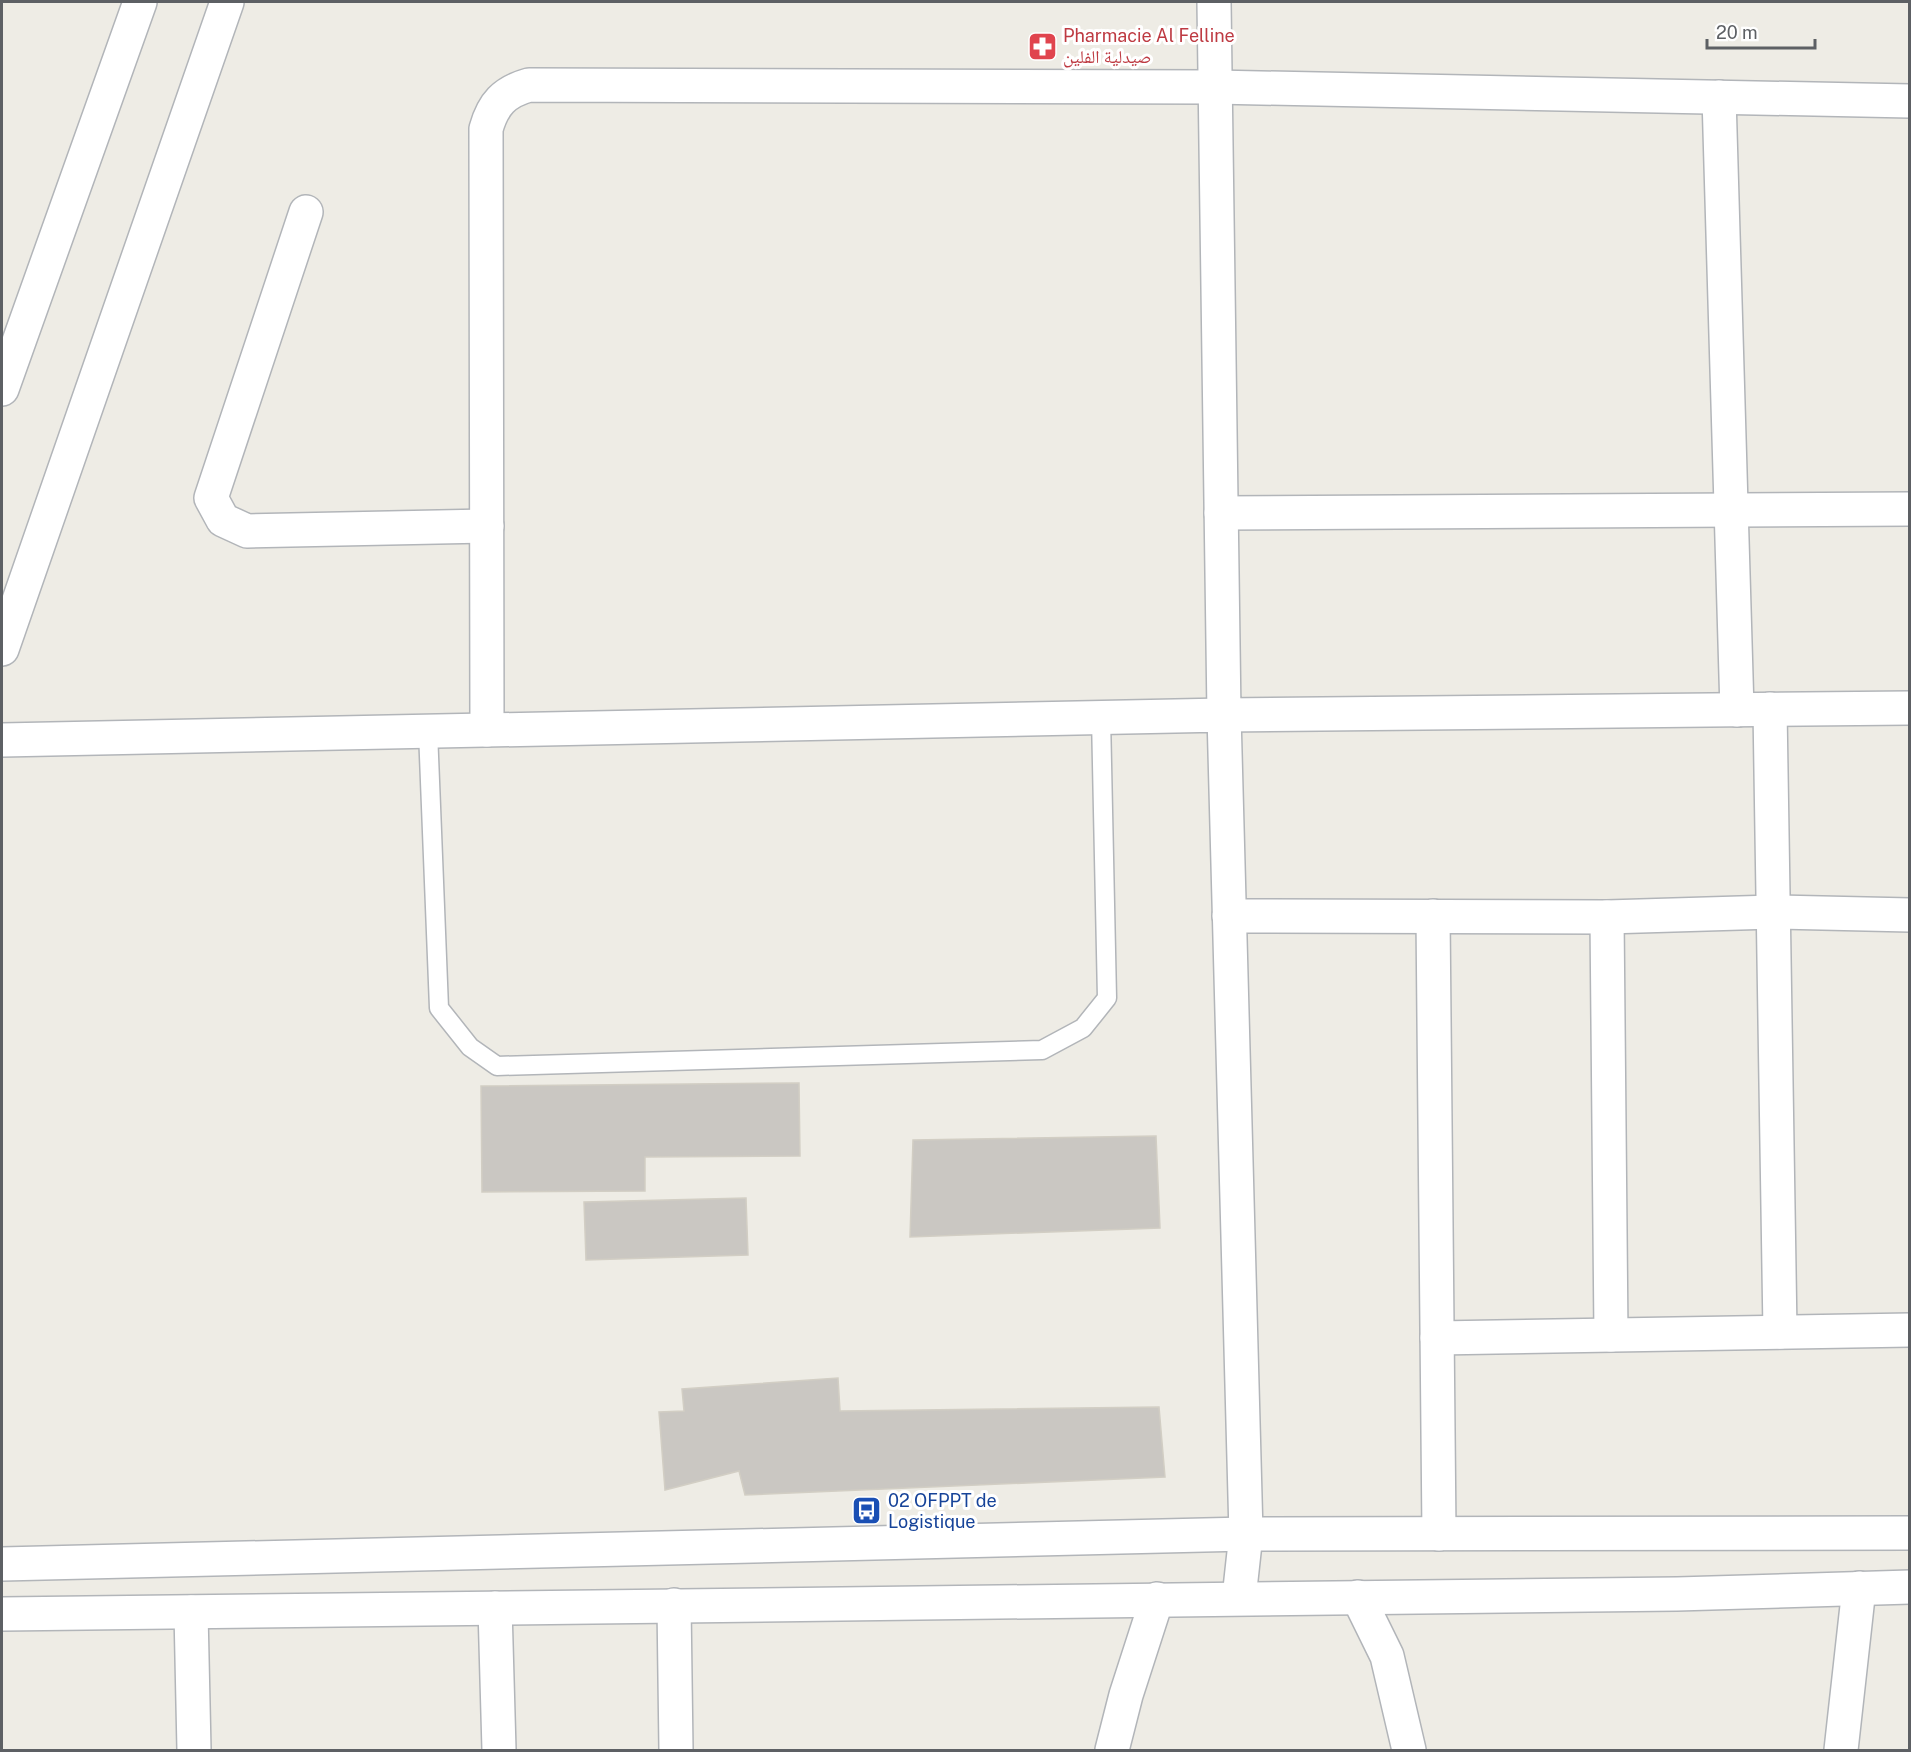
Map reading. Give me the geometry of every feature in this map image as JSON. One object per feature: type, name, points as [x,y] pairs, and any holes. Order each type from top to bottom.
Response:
[{"type":"street","points":[[2,389],[140,2]]},
{"type":"street","points":[[2,648],[227,2]]},
{"type":"street","points":[[1214,2],[1224,715],[1246,1534],[1239,1598]]},
{"type":"street","points":[[488,730],[486,129],[491,110],[513,89],[529,85],[1215,87],[1910,101]]},
{"type":"street","points":[[1719,97],[1737,710]]},
{"type":"street","points":[[306,212],[211,498],[223,520],[247,531],[487,526]]},
{"type":"street","points":[[1221,513],[1910,509]]},
{"type":"street","points":[[2,741],[1101,717],[1910,708]]},
{"type":"street","points":[[1770,709],[1780,1332]]},
{"type":"street","points":[[1229,916],[1607,917],[1773,912],[1910,915]]},
{"type":"street","points":[[1433,916],[1439,1534]]},
{"type":"street","points":[[1607,917],[1611,1335]]},
{"type":"street","points":[[1437,1338],[1910,1330]]},
{"type":"street","points":[[2,1564],[1246,1534],[1910,1533]]},
{"type":"street","points":[[2,1614],[1677,1594],[1910,1587]]},
{"type":"street","points":[[1841,1750],[1859,1588]]},
{"type":"street","points":[[1358,1597],[1388,1656],[1409,1750]]},
{"type":"street","points":[[1112,1750],[1126,1695],[1157,1599]]},
{"type":"street","points":[[674,1605],[676,1750]]},
{"type":"street","points":[[495,1608],[499,1750]]},
{"type":"street","points":[[191,1612],[194,1750]]},
{"type":"lane","points":[[428,731],[439,1008],[470,1047],[497,1066],[1042,1050],[1083,1028],[1107,998],[1101,717]]},
{"type":"building","points":[[799,1083],[800,1156],[645,1157],[645,1191],[482,1192],[481,1086]]},
{"type":"building","points":[[1156,1136],[1160,1228],[910,1237],[913,1140]]},
{"type":"building","points":[[746,1198],[748,1255],[586,1260],[584,1202]]},
{"type":"building","points":[[838,1378],[840,1411],[1159,1407],[1165,1477],[745,1495],[739,1471],[665,1490],[659,1412],[684,1411],[682,1389]]},
{"type":"place","name":"Pharmacie Al Felline صيدلية الفلين","points":[[1042,46]]},
{"type":"place","name":"02 OFPPT de Logistique","points":[[867,1511]]}]
